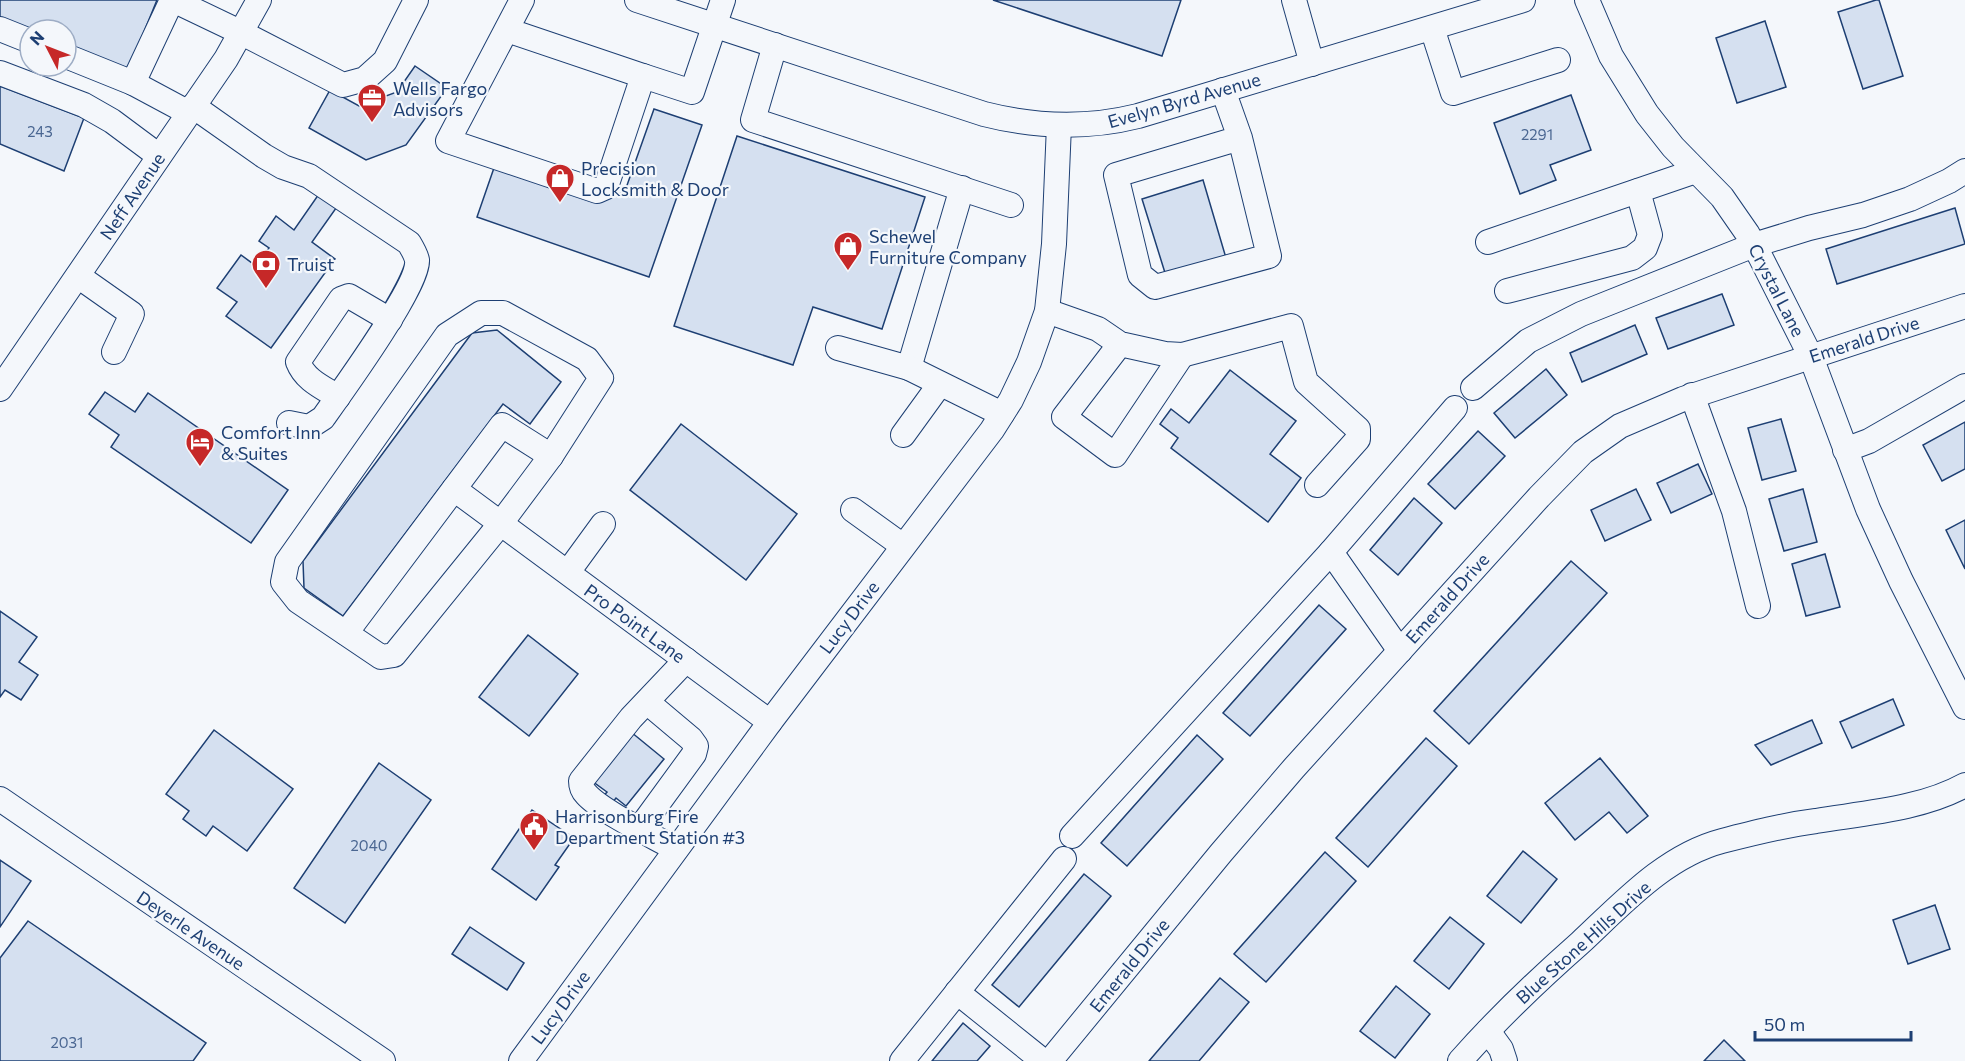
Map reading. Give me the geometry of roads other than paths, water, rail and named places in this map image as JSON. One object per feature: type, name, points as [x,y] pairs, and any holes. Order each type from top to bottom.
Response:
[{"type":"street","points":[[133,83],[172,0],[344,85],[365,79],[385,61],[416,0]]},
{"type":"street","name":"Neff Avenue","points":[[0,389],[191,110],[242,33],[259,0]]},
{"type":"street","points":[[522,0],[448,141],[597,191],[606,187],[643,76]]},
{"type":"street","name":"Evelyn Byrd Avenue","points":[[637,0],[984,114],[1025,123],[1059,125],[1105,123],[1125,119],[1524,0]]},
{"type":"street","points":[[507,30],[692,92],[723,0]]},
{"type":"street","points":[[1294,0],[1312,64]]},
{"type":"street","name":"Crystal Lane","points":[[1587,0],[1601,36],[1622,76],[1647,114],[1673,147],[1722,197],[1754,245],[1811,357],[1868,509],[1965,707]]},
{"type":"street","points":[[1432,28],[1453,93],[1558,60]]},
{"type":"street","points":[[0,29],[18,36]]},
{"type":"street","points":[[775,45],[753,120],[1011,205]]},
{"type":"street","points":[[78,61],[191,110],[283,167],[309,176],[410,243],[417,261],[415,274],[390,320],[323,418],[309,427],[289,423]]},
{"type":"street","points":[[0,73],[84,105],[112,121],[159,156]]},
{"type":"street","points":[[1223,90],[1240,138],[1269,256],[1155,286],[1140,275],[1116,175],[1240,138]]},
{"type":"street","name":"Lucy Drive","points":[[521,1061],[770,722],[1002,414],[1029,362],[1047,311],[1054,244],[1059,125]]},
{"type":"street","points":[[1488,242],[1696,171]]},
{"type":"street","points":[[1473,388],[1539,334],[1614,300],[1754,245],[1863,215],[1910,199],[1965,171]]},
{"type":"street","points":[[909,368],[962,188]]},
{"type":"street","points":[[1507,291],[1632,258],[1645,248],[1650,235],[1638,191]]},
{"type":"street","points":[[78,276],[140,319],[114,352]]},
{"type":"street","points":[[338,397],[309,379],[301,371],[298,362],[341,299],[349,296],[390,320]]},
{"type":"street","name":"Emerald Drive","points":[[1050,1061],[1258,809],[1531,506],[1583,452],[1620,426],[1657,408],[1965,306]]},
{"type":"street","points":[[1047,311],[1098,329],[1120,344],[1165,354],[1182,355],[1291,326],[1306,382],[1358,429],[1358,439],[1317,485]]},
{"type":"street","points":[[481,313],[504,313],[587,359],[600,378],[551,456],[501,523],[394,655],[381,657],[298,601],[283,582],[287,562],[447,335],[481,313]]},
{"type":"street","points":[[1120,344],[1064,417],[1115,455],[1182,355]]},
{"type":"street","points":[[838,348],[909,368],[1002,414]]},
{"type":"street","points":[[903,435],[940,384]]},
{"type":"street","points":[[1845,450],[1869,441],[1965,386]]},
{"type":"street","points":[[1692,395],[1734,511],[1758,606]]},
{"type":"street","points":[[1072,836],[1331,552],[1455,408]]},
{"type":"street","points":[[346,633],[502,425],[551,456]]},
{"type":"street","name":"Pro Point Lane","points":[[454,489],[770,722]]},
{"type":"street","points":[[853,510],[903,546]]},
{"type":"street","points":[[568,572],[603,524]]},
{"type":"street","points":[[1331,552],[1400,651]]},
{"type":"street","points":[[676,849],[602,807],[586,794],[581,787],[581,781],[646,702],[686,660]]},
{"type":"street","points":[[640,828],[694,754],[696,746],[691,739],[646,702]]},
{"type":"street","name":"Blue Stone Hills Drive","points":[[1460,1061],[1488,1031],[1622,903],[1692,853],[1714,843],[1773,829],[1927,801],[1965,785]]},
{"type":"street","name":"Deyerle Avenue","points":[[0,799],[383,1061]]},
{"type":"street","points":[[902,1061],[1064,859]]},
{"type":"street","points":[[957,992],[1043,1061]]},
{"type":"street","points":[[1488,1031],[1501,1049],[1505,1061]]},
{"type":"place","name":"Wells Fargo Advisors","points":[[372,124]]},
{"type":"place","name":"Precision Locksmith & Door","points":[[560,204]]},
{"type":"place","name":"Schewel Furniture Company","points":[[848,272]]},
{"type":"place","name":"Truist","points":[[266,290]]},
{"type":"place","name":"Comfort Inn & Suites","points":[[200,468]]},
{"type":"place","name":"Harrisonburg Fire Department Station #3","points":[[534,852]]}]
